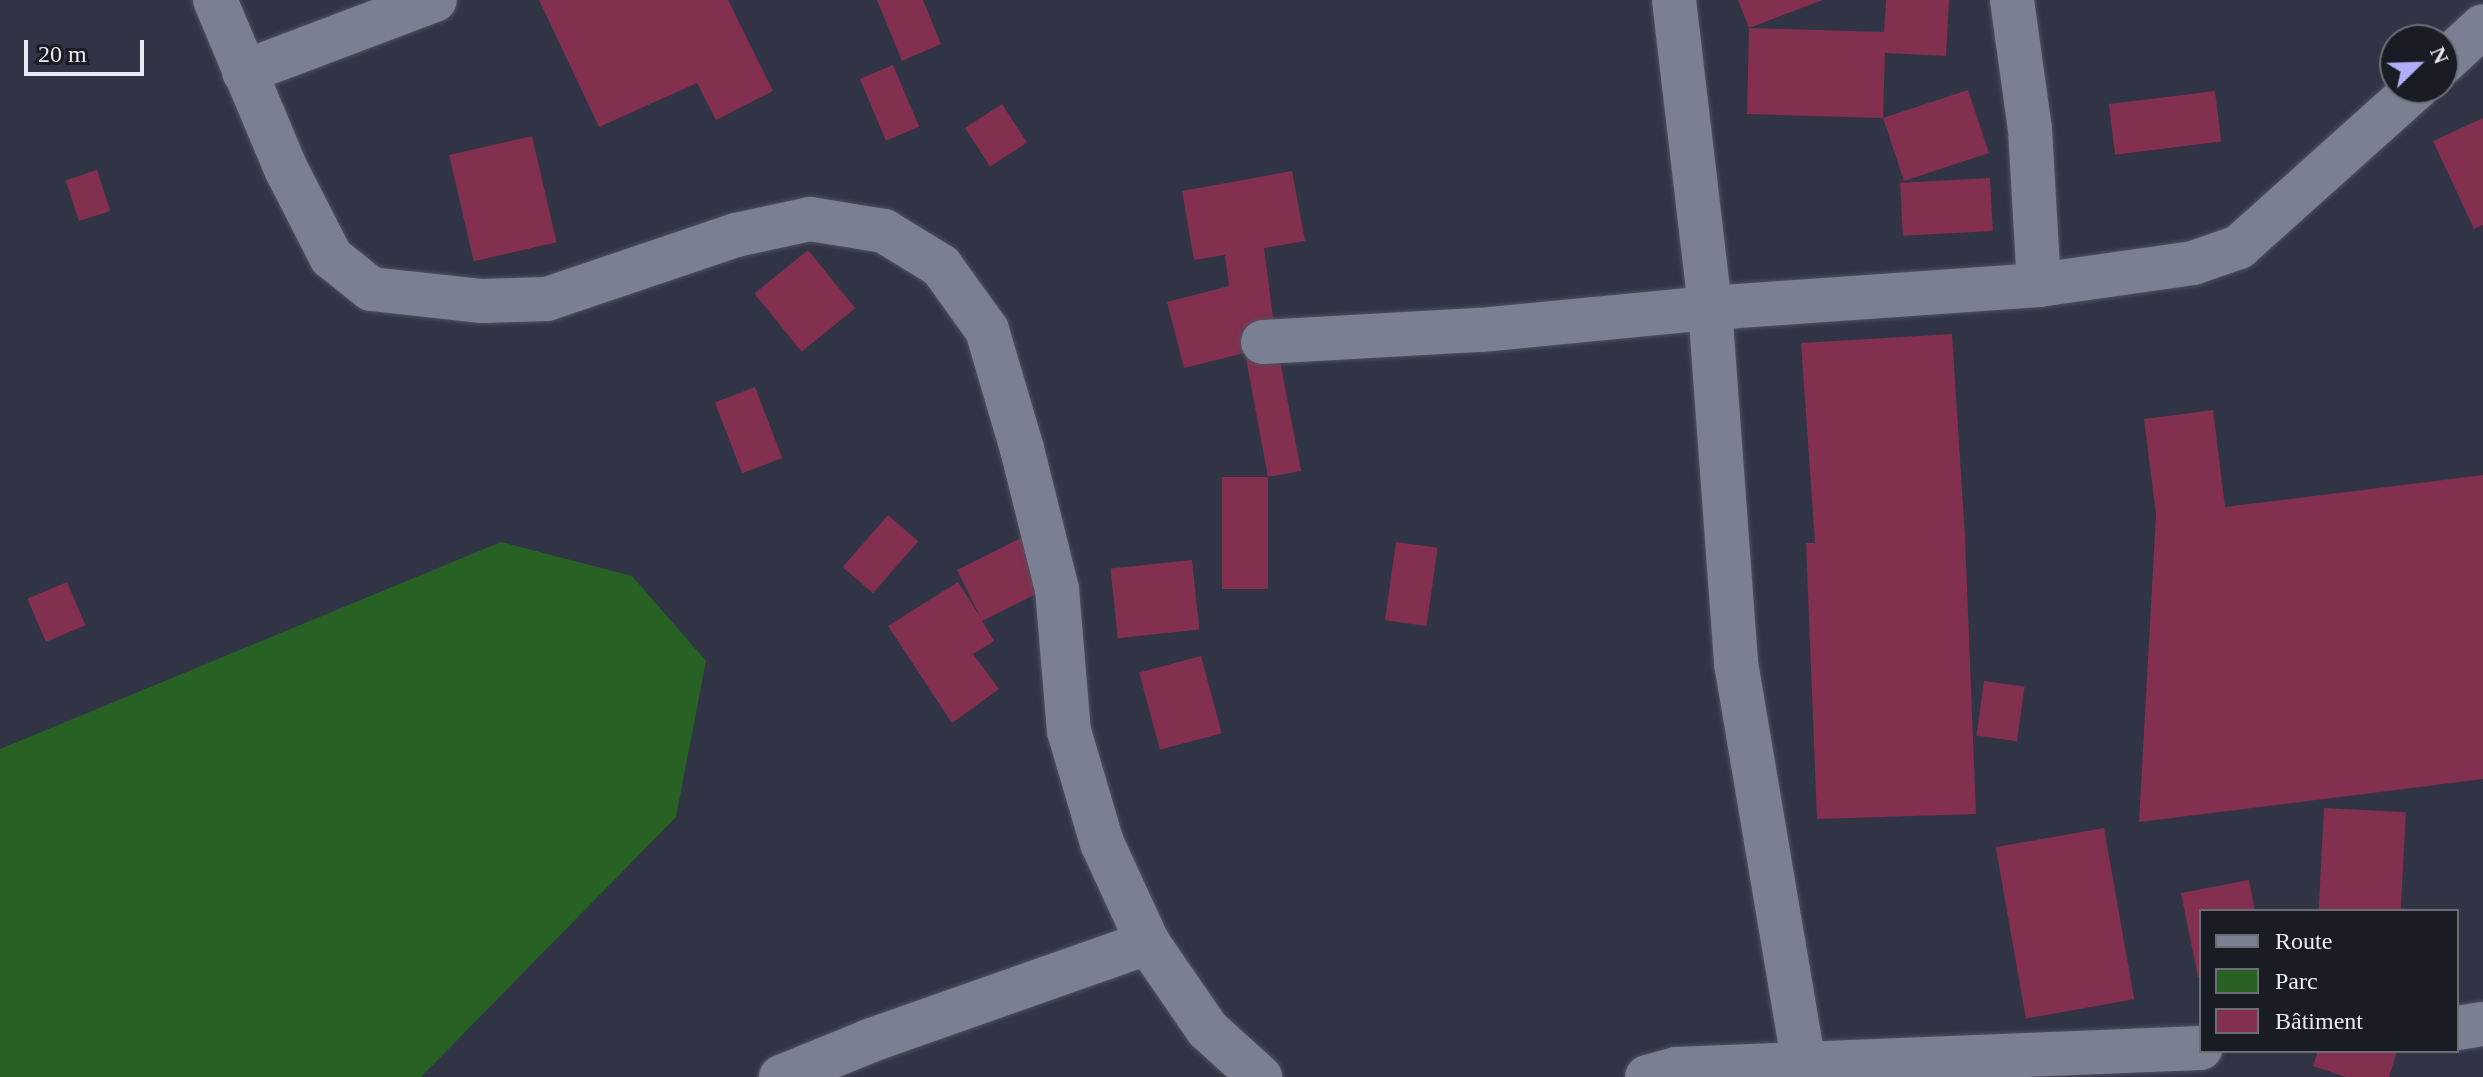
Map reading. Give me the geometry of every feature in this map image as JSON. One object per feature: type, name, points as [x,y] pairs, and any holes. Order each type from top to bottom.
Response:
[{"type":"street","points":[[215,0],[286,169],[331,257],[371,289],[482,301],[547,299],[736,235],[810,219],[884,231],[941,266],[987,330],[1057,589],[1069,731],[1102,843],[1148,943],[1207,1029],[1260,1077]]},
{"type":"street","points":[[244,72],[435,0]]},
{"type":"street","points":[[1674,0],[1710,308],[1736,663],[1804,1065]]},
{"type":"street","points":[[2012,0],[2030,129],[2039,285]]},
{"type":"street","points":[[2459,48],[2483,26]]},
{"type":"street","points":[[1263,342],[1481,330],[1710,308],[2039,285],[2193,263],[2239,247],[2398,104]]},
{"type":"street","points":[[781,1077],[869,1041],[1148,943]]},
{"type":"street","points":[[2459,1028],[2483,1024]]},
{"type":"street","points":[[1647,1077],[1676,1069],[2180,1058]]},
{"type":"green space","points":[[501,542],[632,576],[706,661],[676,817],[421,1077],[0,1077],[0,749]]},
{"type":"building","points":[[539,0],[728,0],[773,91],[716,120],[697,83],[599,127]]},
{"type":"building","points":[[877,0],[923,0],[941,44],[902,61]]},
{"type":"building","points":[[1738,0],[1823,0],[1749,28]]},
{"type":"building","points":[[1886,0],[1949,0],[1946,56],[1885,53],[1883,118],[1747,114],[1749,28],[1884,32]]},
{"type":"building","points":[[893,65],[919,127],[886,141],[860,79]]},
{"type":"building","points":[[1968,90],[1989,153],[1904,181],[1883,118]]},
{"type":"building","points":[[2215,91],[2221,142],[2115,155],[2109,104]]},
{"type":"building","points":[[1002,104],[1027,143],[990,167],[965,128]]},
{"type":"building","points":[[2483,118],[2483,225],[2474,229],[2433,141]]},
{"type":"building","points":[[532,136],[557,242],[474,261],[449,155]]},
{"type":"building","points":[[97,170],[110,211],[79,221],[66,180]]},
{"type":"building","points":[[1292,171],[1305,241],[1264,248],[1276,340],[1301,471],[1268,477],[1245,353],[1184,368],[1167,302],[1229,286],[1225,255],[1194,260],[1182,191]]},
{"type":"building","points":[[1990,178],[1993,231],[1903,236],[1900,183]]},
{"type":"building","points":[[808,250],[855,308],[802,352],[754,293]]},
{"type":"building","points":[[1952,334],[1965,537],[1976,814],[1817,819],[1806,543],[1815,543],[1801,343]]},
{"type":"building","points":[[755,387],[782,458],[742,473],[715,402]]},
{"type":"building","points":[[2213,410],[2225,507],[2483,475],[2483,779],[2139,822],[2156,515],[2144,419]]},
{"type":"building","points":[[1222,477],[1268,477],[1268,589],[1222,589]]},
{"type":"building","points":[[888,515],[918,541],[873,593],[843,567]]},
{"type":"building","points":[[1029,534],[1054,585],[982,621],[994,641],[973,654],[999,689],[952,723],[888,626],[958,582],[981,618],[957,570]]},
{"type":"building","points":[[1396,542],[1438,548],[1427,626],[1385,620]]},
{"type":"building","points":[[1192,560],[1199,630],[1118,638],[1110,569]]},
{"type":"building","points":[[67,582],[85,625],[46,642],[27,599]]},
{"type":"building","points":[[1201,656],[1222,733],[1160,750],[1139,673]]},
{"type":"building","points":[[1984,681],[2025,687],[2017,741],[1976,735]]},
{"type":"building","points":[[2324,808],[2406,812],[2401,909],[2319,909]]},
{"type":"building","points":[[2104,828],[2134,999],[2026,1018],[1996,847]]},
{"type":"building","points":[[2249,880],[2255,909],[2199,909],[2199,977],[2198,977],[2181,893]]},
{"type":"building","points":[[2317,1053],[2396,1053],[2389,1077],[2346,1077],[2313,1066]]}]
